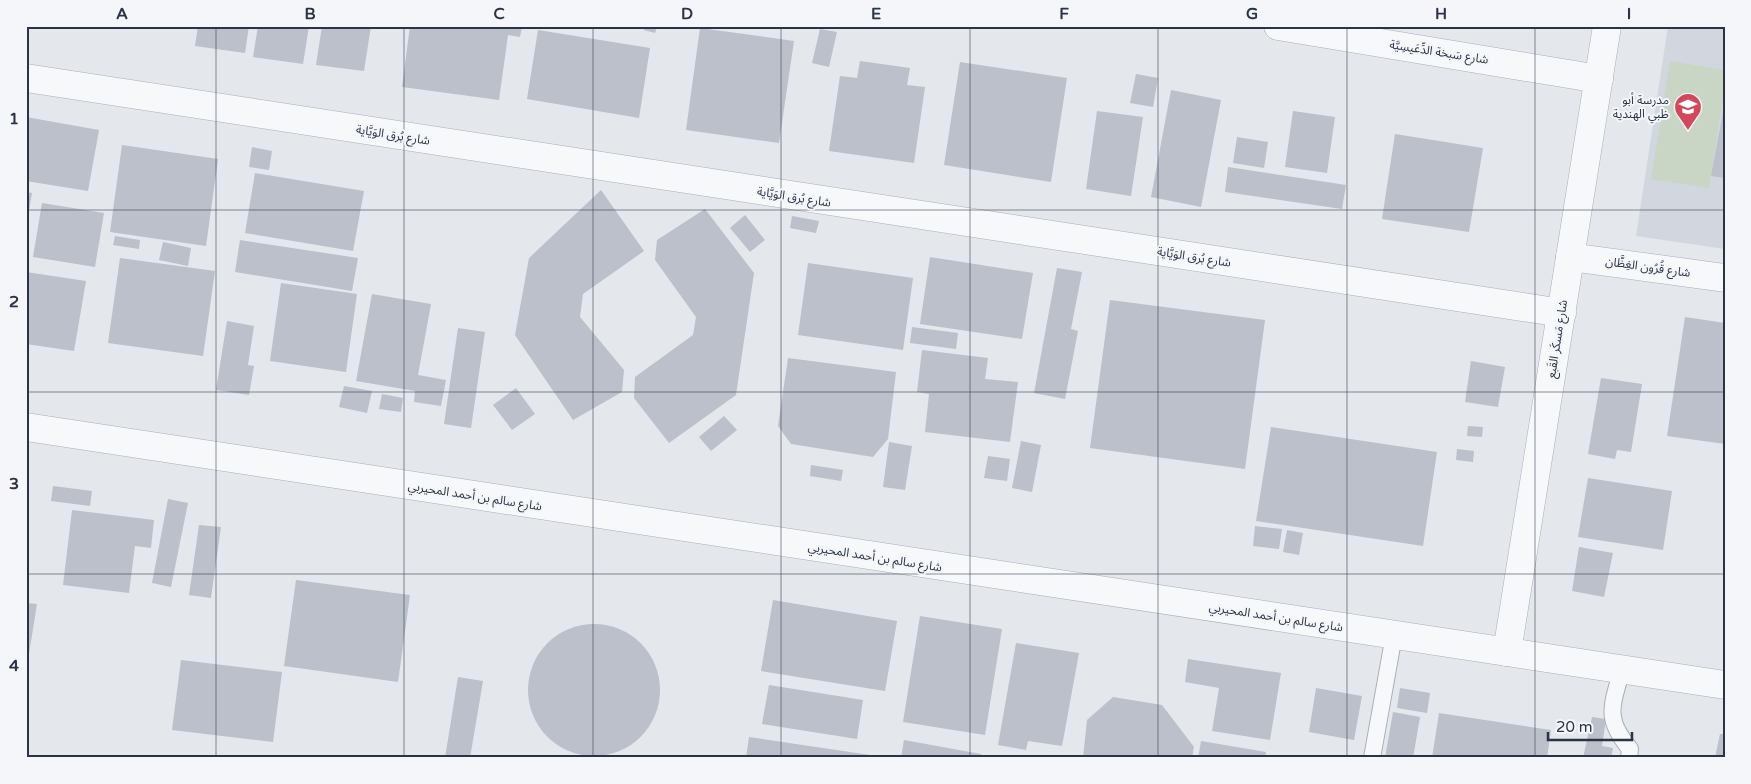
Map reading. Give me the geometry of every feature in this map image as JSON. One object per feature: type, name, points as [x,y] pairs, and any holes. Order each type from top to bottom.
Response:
[{"type":"street","name":"شارع سَبخة الدِّعَيسِيَّة","points":[[1278,26],[1306,28],[1599,79]]},
{"type":"street","name":"شارع مَسكَر القَبع","points":[[1507,652],[1607,26]]},
{"type":"street","name":"شارع بُرق الوَيَّاية","points":[[26,78],[1562,313]]},
{"type":"street","name":"شارع قُرُون الغِظَّان","points":[[1570,257],[1725,278]]},
{"type":"street","name":"شارع سالم بن أحمد المحيربي","points":[[26,427],[1725,685]]},
{"type":"lane","points":[[1372,758],[1394,635]]},
{"type":"lane","points":[[1622,670],[1610,711],[1618,735],[1630,749],[1629,758]]},
{"type":"shaded area","name":"مدرسة أبو ظبي الهندية","points":[[1668,26],[1725,26],[1725,249],[1636,236]]},
{"type":"green space","points":[[1670,61],[1725,70],[1725,85],[1709,188],[1651,179]]},
{"type":"building","points":[[198,26],[249,26],[245,53],[195,46]]},
{"type":"building","points":[[258,26],[309,26],[303,64],[253,57]]},
{"type":"building","points":[[322,26],[371,26],[364,71],[316,65]]},
{"type":"building","points":[[410,26],[522,26],[520,37],[508,35],[499,100],[402,87]]},
{"type":"building","points":[[645,26],[657,26],[655,33],[644,30]]},
{"type":"building","points":[[700,28],[794,41],[779,143],[686,130]]},
{"type":"building","points":[[820,29],[837,32],[829,67],[812,63]]},
{"type":"building","points":[[538,30],[650,48],[639,118],[527,99]]},
{"type":"building","points":[[860,61],[910,68],[907,85],[925,87],[914,163],[829,151],[840,76],[857,78]]},
{"type":"building","points":[[960,62],[1067,78],[1051,182],[944,165]]},
{"type":"building","points":[[1136,74],[1158,78],[1153,107],[1130,103]]},
{"type":"building","points":[[1171,90],[1221,100],[1201,207],[1151,197]]},
{"type":"building","points":[[1725,107],[1725,178],[1711,176]]},
{"type":"building","points":[[1097,111],[1143,117],[1131,196],[1086,189]]},
{"type":"building","points":[[1293,111],[1335,117],[1327,173],[1285,167]]},
{"type":"building","points":[[26,117],[99,130],[88,191],[26,181]]},
{"type":"building","points":[[1395,134],[1483,148],[1469,232],[1382,219]]},
{"type":"building","points":[[1237,137],[1268,142],[1264,168],[1233,163]]},
{"type":"building","points":[[122,145],[218,159],[206,246],[110,232]]},
{"type":"building","points":[[252,147],[272,151],[269,170],[249,167]]},
{"type":"building","points":[[1228,167],[1346,185],[1342,209],[1225,192]]},
{"type":"building","points":[[255,173],[364,191],[353,251],[245,233]]},
{"type":"building","points":[[601,190],[644,251],[583,294],[580,317],[624,370],[622,392],[573,420],[515,335],[529,258]]},
{"type":"building","points":[[26,192],[32,193],[27,223],[26,223]]},
{"type":"building","points":[[42,203],[104,213],[95,267],[33,257]]},
{"type":"building","points":[[705,209],[754,273],[736,395],[669,443],[634,398],[635,377],[693,335],[696,317],[655,260],[657,240]]},
{"type":"building","points":[[745,215],[765,240],[750,252],[730,228]]},
{"type":"building","points":[[792,216],[819,221],[816,233],[790,228]]},
{"type":"building","points":[[115,236],[140,240],[139,249],[113,245]]},
{"type":"building","points":[[240,240],[358,258],[352,291],[235,272]]},
{"type":"building","points":[[163,242],[191,248],[188,266],[159,260]]},
{"type":"building","points":[[930,257],[1033,273],[1022,339],[920,324]]},
{"type":"building","points":[[120,258],[215,271],[203,356],[108,343]]},
{"type":"building","points":[[808,263],[913,278],[903,350],[798,335]]},
{"type":"building","points":[[1057,268],[1082,272],[1071,329],[1078,331],[1065,399],[1034,393]]},
{"type":"building","points":[[26,272],[86,281],[74,351],[26,344]]},
{"type":"building","points":[[281,283],[357,294],[346,372],[270,361]]},
{"type":"building","points":[[372,294],[431,304],[418,375],[446,380],[441,406],[414,402],[415,391],[356,381]]},
{"type":"building","points":[[1110,300],[1265,320],[1245,469],[1090,448]]},
{"type":"building","points":[[1685,317],[1725,323],[1725,444],[1667,436]]},
{"type":"building","points":[[227,321],[254,326],[248,365],[254,366],[249,395],[216,390]]},
{"type":"building","points":[[912,327],[958,333],[956,349],[910,343]]},
{"type":"building","points":[[458,328],[485,332],[471,428],[444,424]]},
{"type":"building","points":[[922,350],[988,358],[985,379],[1018,382],[1010,442],[925,432],[929,394],[917,392]]},
{"type":"building","points":[[788,358],[896,372],[888,439],[873,457],[791,444],[778,426]]},
{"type":"building","points":[[1471,361],[1505,367],[1498,407],[1465,402]]},
{"type":"building","points":[[1601,378],[1642,384],[1631,452],[1617,450],[1615,459],[1588,454]]},
{"type":"building","points":[[344,386],[372,391],[367,413],[339,407]]},
{"type":"building","points":[[516,388],[535,414],[512,430],[493,405]]},
{"type":"building","points":[[382,394],[403,398],[401,412],[379,409]]},
{"type":"building","points":[[724,416],[737,430],[711,451],[699,437]]},
{"type":"building","points":[[1468,426],[1483,427],[1482,437],[1467,436]]},
{"type":"building","points":[[1271,427],[1437,452],[1423,546],[1256,521]]},
{"type":"building","points":[[1021,441],[1041,445],[1032,492],[1012,488]]},
{"type":"building","points":[[889,442],[912,446],[905,490],[883,487]]},
{"type":"building","points":[[1457,449],[1474,451],[1473,462],[1456,460]]},
{"type":"building","points":[[988,456],[1010,459],[1007,481],[984,478]]},
{"type":"building","points":[[811,465],[843,470],[841,481],[810,476]]},
{"type":"building","points":[[1588,478],[1672,491],[1663,550],[1578,537]]},
{"type":"building","points":[[53,486],[92,491],[90,506],[51,501]]},
{"type":"building","points":[[168,499],[188,503],[171,587],[152,583]]},
{"type":"building","points":[[72,510],[154,520],[151,548],[135,546],[129,593],[63,585]]},
{"type":"building","points":[[199,525],[221,527],[211,598],[189,595]]},
{"type":"building","points":[[1255,526],[1282,529],[1279,549],[1253,546]]},
{"type":"building","points":[[1287,530],[1303,533],[1299,555],[1283,552]]},
{"type":"building","points":[[1579,547],[1613,553],[1604,597],[1572,591]]},
{"type":"building","points":[[296,580],[410,595],[398,682],[284,666]]},
{"type":"building","points":[[773,600],[897,621],[885,691],[761,671]]},
{"type":"building","points":[[26,603],[37,604],[27,666],[26,666]]},
{"type":"building","points":[[920,616],[1002,629],[985,735],[903,722]]},
{"type":"building","points":[[594,624],[607,625],[619,629],[641,643],[655,665],[659,677],[659,703],[655,715],[641,737],[619,751],[607,755],[594,756],[581,755],[569,751],[547,737],[533,715],[529,703],[528,690],[529,677],[533,665],[547,643],[569,629],[581,625]]},
{"type":"building","points":[[1016,643],[1079,653],[1062,746],[1028,741],[1026,750],[998,745]]},
{"type":"building","points":[[1188,659],[1281,673],[1270,740],[1212,731],[1219,688],[1185,682]]},
{"type":"building","points":[[181,660],[282,672],[273,742],[172,730]]},
{"type":"building","points":[[458,677],[483,681],[470,758],[445,758]]},
{"type":"building","points":[[769,685],[863,700],[857,739],[762,724]]},
{"type":"building","points":[[1316,688],[1362,696],[1354,740],[1309,732]]},
{"type":"building","points":[[1400,688],[1430,693],[1427,713],[1397,708]]},
{"type":"building","points":[[1113,697],[1162,705],[1194,747],[1192,758],[1083,758],[1087,720]]},
{"type":"building","points":[[1393,712],[1420,717],[1413,758],[1385,758]]},
{"type":"building","points":[[1439,713],[1551,730],[1547,758],[1432,758]]},
{"type":"building","points":[[1592,717],[1606,719],[1602,746],[1613,748],[1611,758],[1583,758]]},
{"type":"building","points":[[1720,734],[1725,734],[1725,758],[1715,758]]},
{"type":"building","points":[[749,737],[877,756],[746,758]]},
{"type":"building","points":[[904,740],[981,754],[980,758],[901,758]]},
{"type":"building","points":[[1201,741],[1266,752],[1265,758],[1198,758]]},
{"type":"place","name":"مدرسة أبو ظبي الهندية","points":[[1688,131]]}]
